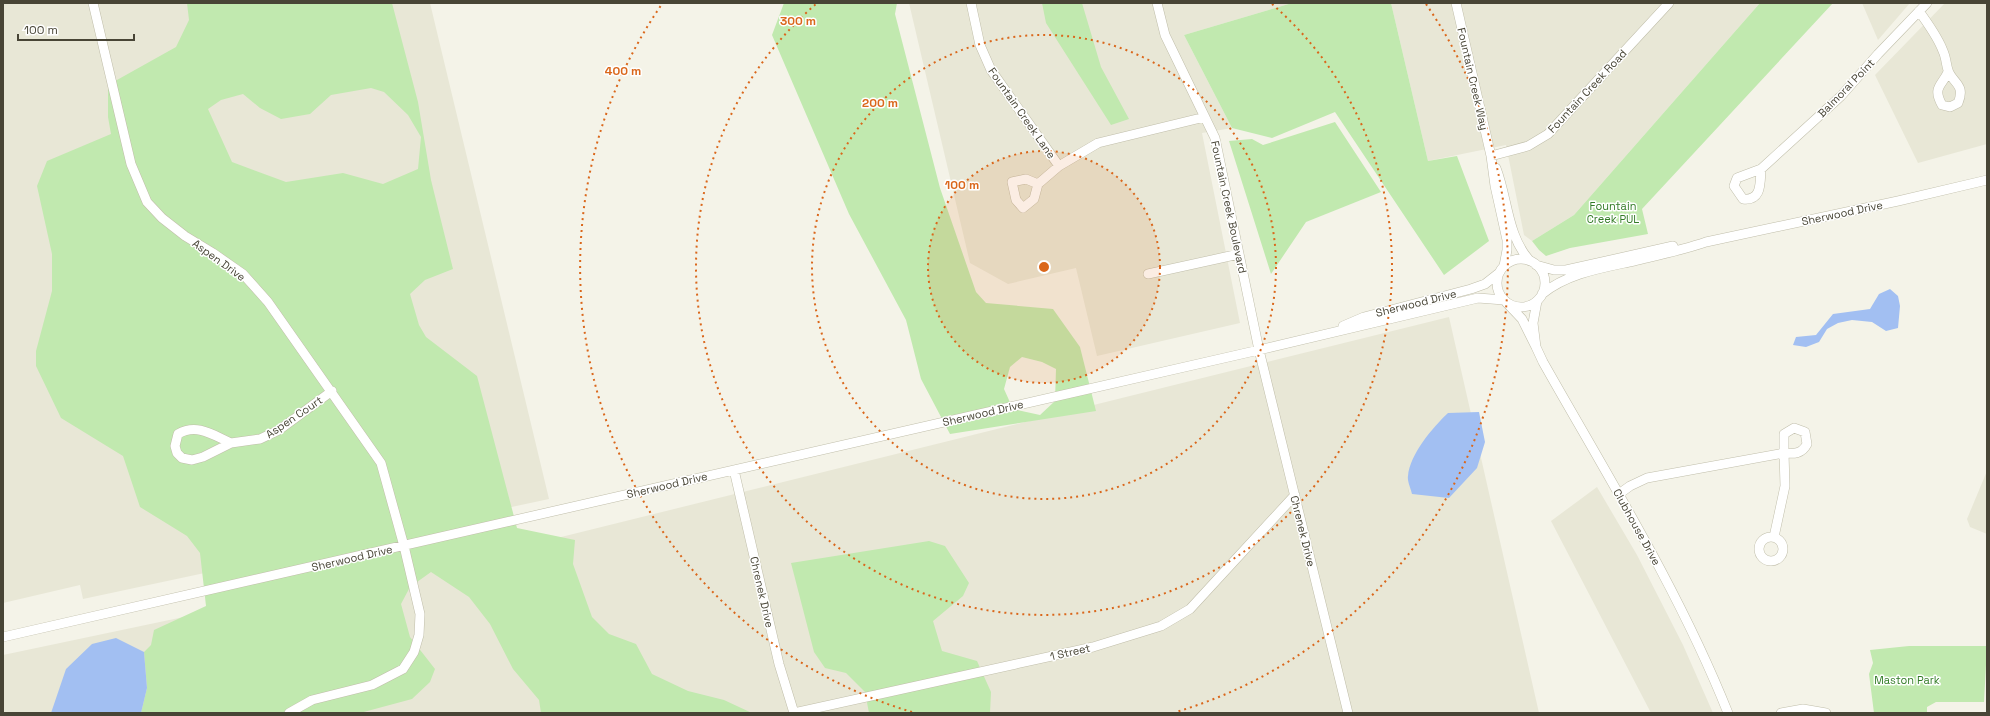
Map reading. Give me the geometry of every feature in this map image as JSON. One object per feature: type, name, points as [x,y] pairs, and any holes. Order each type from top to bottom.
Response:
[{"type":"street","name":"Aspen Drive","points":[[93,3],[131,164],[147,202],[162,218],[185,236],[243,274],[268,302],[332,391],[381,463],[404,546],[420,614],[419,636],[414,652],[403,669],[372,685],[312,700],[289,713]]},
{"type":"street","name":"Fountain Creek Lane","points":[[971,3],[980,45],[991,70],[1059,166],[1098,143],[1205,117]]},
{"type":"street","name":"Fountain Creek Boulevard","points":[[1157,3],[1165,35],[1216,138],[1258,350]]},
{"type":"street","name":"Fountain Creek Way","points":[[1456,3],[1491,156],[1495,186],[1507,240],[1507,250],[1502,270]]},
{"type":"street","name":"Fountain Creek Road","points":[[1491,156],[1528,146],[1548,134],[1668,3]]},
{"type":"street","name":"Balmoral Point","points":[[1761,169],[1841,96],[1878,54],[1927,3]]},
{"type":"street","points":[[1919,11],[1943,52],[1948,72]]},
{"type":"street","name":"Fountain Creek Way","points":[[1491,156],[1502,183],[1514,235],[1520,248],[1533,263]]},
{"type":"street","points":[[1038,184],[1059,166]]},
{"type":"street","name":"Sherwood Drive","points":[[1539,298],[1564,279],[1684,249],[1706,242],[1898,201],[1977,182],[1987,178]]},
{"type":"street","name":"Sherwood Drive","points":[[1533,263],[1554,270],[1566,270],[1674,245],[1706,242]]},
{"type":"street","points":[[1148,274],[1239,254]]},
{"type":"street","points":[[1516,260],[1533,263],[1542,271],[1545,286],[1539,298],[1531,305],[1516,307],[1504,300],[1498,287],[1502,270],[1516,260]]},
{"type":"street","name":"Sherwood Drive","points":[[1332,333],[1364,316],[1478,287],[1502,270]]},
{"type":"street","name":"Sherwood Drive","points":[[3,638],[1332,333],[1400,315],[1478,298],[1504,300]]},
{"type":"street","name":"Clubhouse Drive","points":[[1536,347],[1533,323],[1539,298]]},
{"type":"street","name":"Clubhouse Drive","points":[[1504,300],[1522,319],[1543,362],[1666,579],[1692,630],[1728,713]]},
{"type":"street","name":"Chrenek Drive","points":[[1258,350],[1348,713]]},
{"type":"street","name":"Aspen Court","points":[[231,443],[198,429],[187,429],[178,434],[174,446],[177,453],[182,458],[192,460],[203,457],[231,443],[260,439],[279,430],[332,391]]},
{"type":"street","points":[[1619,494],[1630,486],[1647,478],[1784,453],[1786,476],[1785,486],[1774,537]]},
{"type":"street","name":"Chrenek Drive","points":[[734,470],[779,664],[794,713]]},
{"type":"street","name":"1 Street","points":[[794,713],[1093,647],[1162,626],[1190,609],[1294,495]]},
{"type":"street","points":[[1781,713],[1804,711],[1826,713]]},
{"type":"shaded area","points":[[3,3],[430,3],[549,499],[83,599],[80,585],[3,603]]},
{"type":"shaded area","points":[[909,3],[1292,3],[1184,35],[1232,128],[1202,133],[1240,323],[1097,356],[1076,268],[1008,284],[970,263]]},
{"type":"shaded area","points":[[1391,3],[1760,3],[1574,215],[1532,241],[1524,235],[1506,145],[1428,161]]},
{"type":"shaded area","points":[[1862,3],[1910,3],[1878,40]]},
{"type":"shaded area","points":[[1945,3],[1987,3],[1987,144],[1918,163],[1875,75]]},
{"type":"shaded area","points":[[1449,317],[1539,713],[3,713],[3,655],[545,541]]},
{"type":"shaded area","points":[[1987,471],[1987,534],[1970,527],[1967,519]]},
{"type":"shaded area","points":[[1597,487],[1637,555],[1683,645],[1713,713],[1651,713],[1551,521]]},
{"type":"green space","points":[[187,3],[392,3],[418,102],[431,180],[453,269],[425,280],[410,294],[419,325],[426,337],[477,376],[517,528],[575,540],[573,564],[592,617],[609,634],[636,644],[652,674],[688,691],[724,700],[752,713],[541,713],[539,700],[513,669],[490,624],[469,597],[431,572],[410,587],[401,604],[410,637],[435,669],[430,682],[412,699],[360,713],[141,713],[147,688],[144,652],[151,645],[154,630],[206,606],[200,553],[187,536],[140,507],[123,456],[61,418],[36,366],[36,351],[52,291],[52,254],[37,186],[47,161],[111,134],[108,117],[108,85],[176,47],[189,20]],"holes":[[[371,88],[384,92],[408,115],[421,137],[418,169],[383,184],[343,173],[286,182],[232,162],[208,109],[221,100],[243,94],[260,108],[281,119],[310,114],[331,95]]]},
{"type":"green space","points":[[784,3],[897,3],[895,14],[940,188],[976,292],[986,303],[1053,309],[1080,347],[1096,411],[950,434],[921,379],[906,320],[849,214],[772,35]],"holes":[[[1022,357],[1042,362],[1056,369],[1055,401],[1040,415],[1013,409],[1004,389],[1010,367]]]},
{"type":"green space","points":[[1042,3],[1082,3],[1101,67],[1129,119],[1111,125],[1046,23]]},
{"type":"green space","points":[[1292,3],[1391,3],[1428,161],[1457,156],[1489,241],[1444,275],[1335,112],[1272,138],[1232,128],[1184,35]]},
{"type":"green space","name":"Fountain Creek PUL","points":[[1760,3],[1833,3],[1642,209],[1648,234],[1570,248],[1546,256],[1539,250],[1532,241],[1574,215]]},
{"type":"green space","points":[[1335,122],[1381,192],[1306,222],[1271,274],[1229,141],[1252,139],[1263,145]]},
{"type":"green space","points":[[929,541],[945,546],[969,583],[963,596],[933,621],[942,651],[977,661],[991,692],[990,713],[869,713],[865,692],[846,673],[825,668],[814,652],[791,563]]},
{"type":"green space","name":"Maston Park","points":[[1909,646],[1987,646],[1984,702],[1936,702],[1927,707],[1927,713],[1874,713],[1869,674],[1873,663],[1870,650]]},
{"type":"water","points":[[1890,289],[1898,296],[1900,306],[1898,328],[1886,331],[1872,322],[1852,320],[1838,323],[1827,329],[1819,342],[1806,347],[1793,345],[1796,337],[1816,335],[1833,314],[1870,309],[1879,294]]},
{"type":"water","points":[[1479,412],[1485,442],[1477,468],[1449,498],[1412,494],[1408,478],[1410,468],[1413,459],[1429,433],[1448,413]]},
{"type":"water","points":[[116,638],[144,652],[147,688],[141,713],[51,713],[66,669],[92,644]]}]
